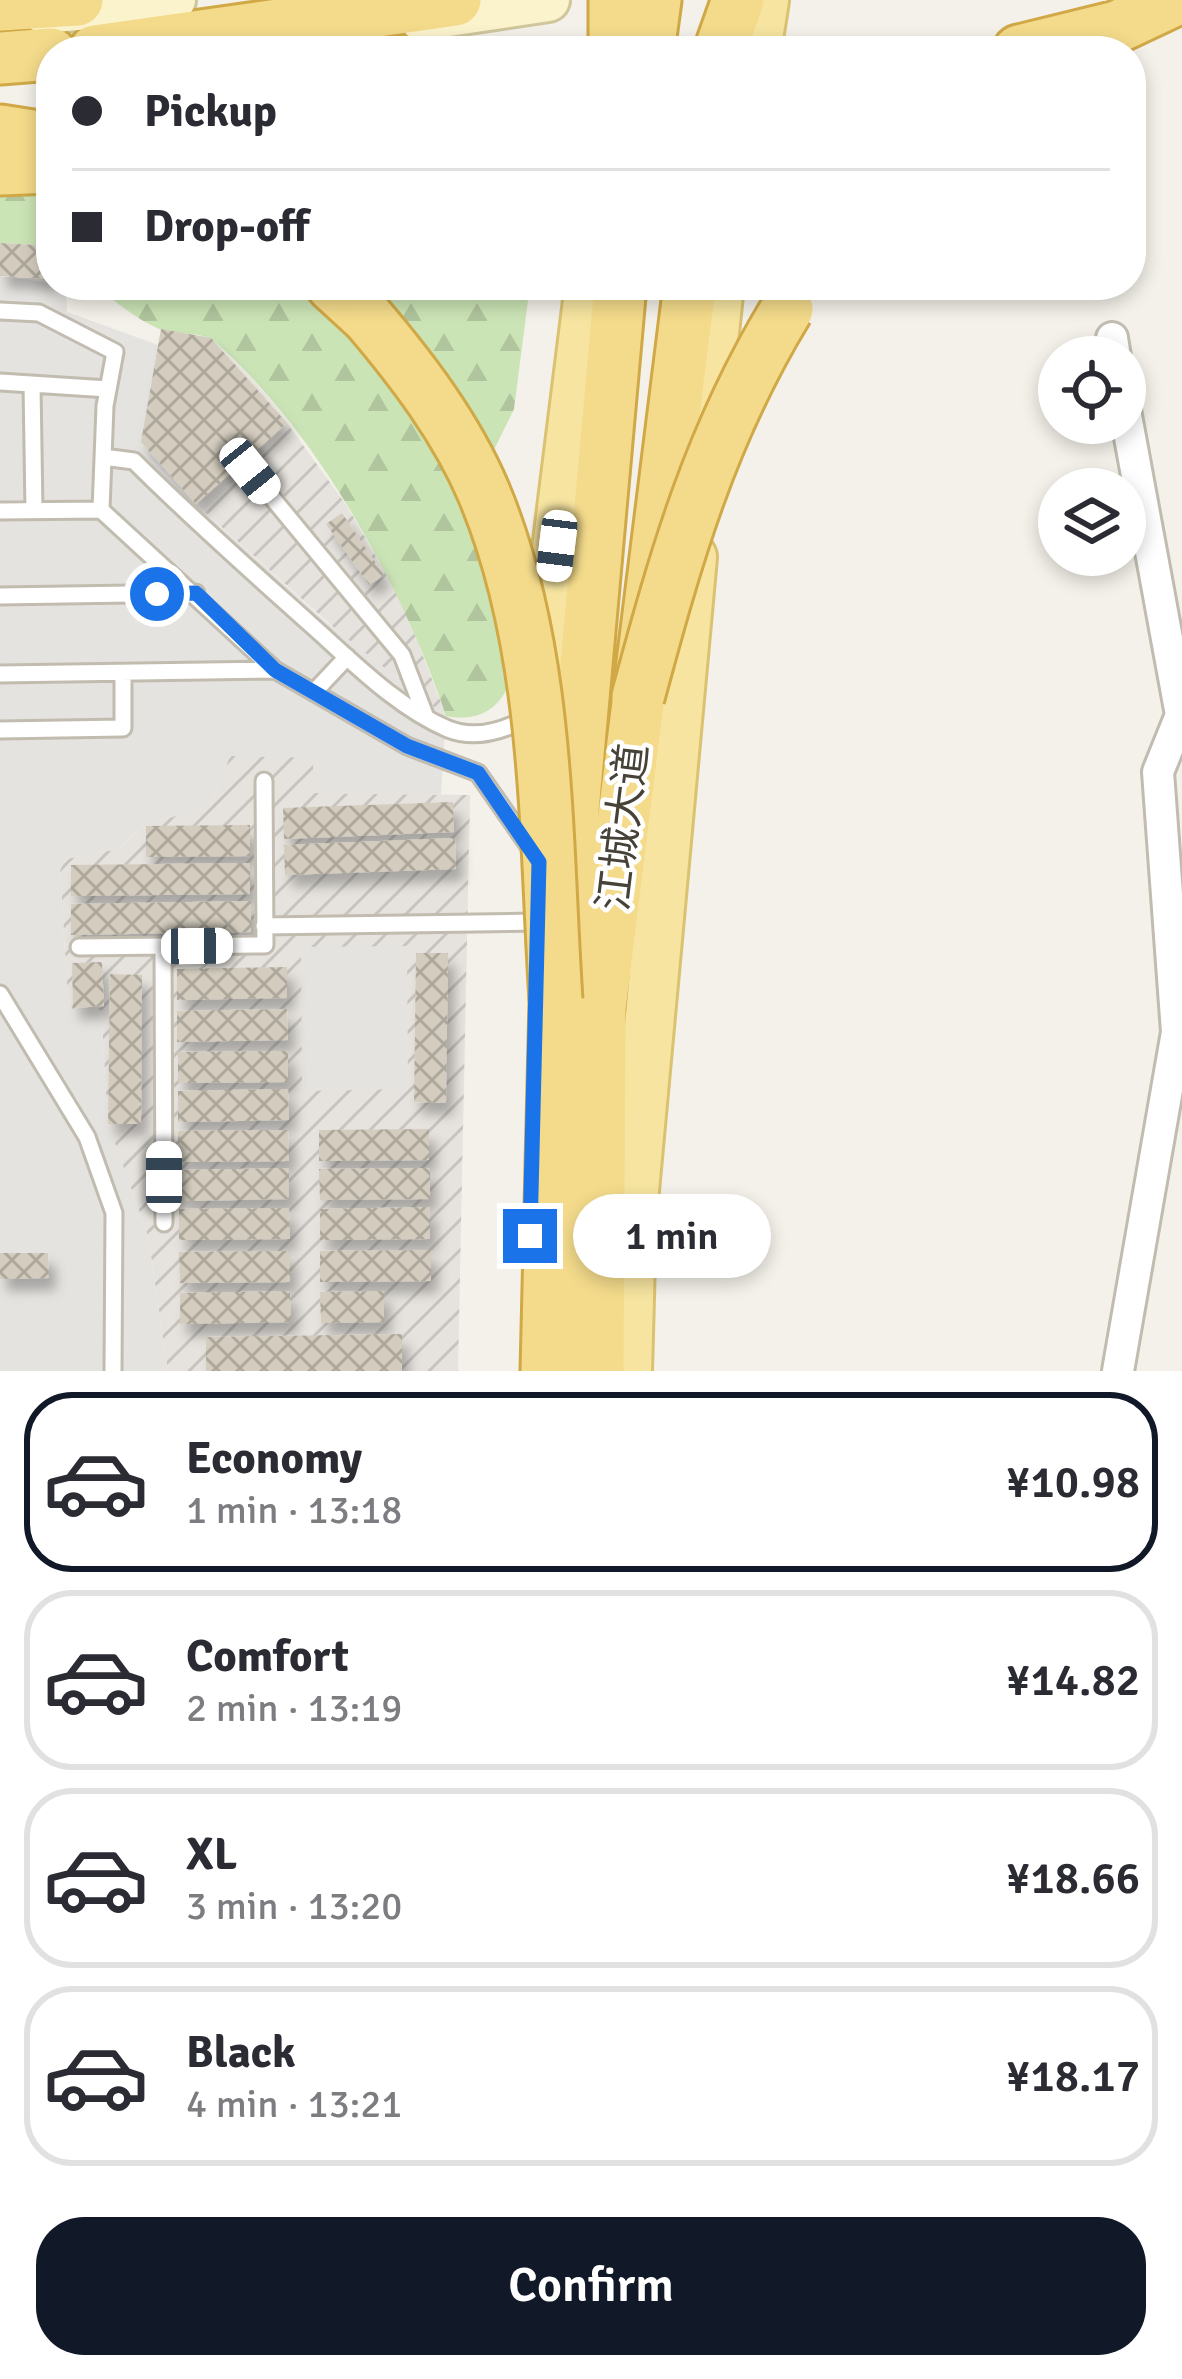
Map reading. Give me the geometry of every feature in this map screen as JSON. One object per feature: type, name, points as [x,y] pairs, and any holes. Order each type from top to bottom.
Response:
[{"type":"highway","points":[[201,36],[455,0]]},
{"type":"highway","points":[[615,0],[616,36]]},
{"type":"highway","points":[[650,36],[655,0]]},
{"type":"highway","points":[[722,36],[727,0]]},
{"type":"highway","points":[[725,36],[738,0]]},
{"type":"highway","points":[[1081,36],[1118,27],[1174,0]]},
{"type":"highway","points":[[0,5],[106,2]]},
{"type":"highway","points":[[1146,46],[1182,37]]},
{"type":"highway","points":[[0,58],[36,55]]},
{"type":"highway","points":[[0,131],[36,137]]},
{"type":"highway","points":[[0,169],[36,168]]},
{"type":"highway","points":[[347,300],[391,345],[445,420],[485,496],[506,559],[539,730],[556,1000]]},
{"type":"highway","name":"江城大道","points":[[547,1371],[556,1000],[619,300]]},
{"type":"highway","name":"江城大道","points":[[598,1371],[600,1008],[688,300]]},
{"type":"highway","points":[[638,697],[682,533],[711,453],[740,385],[795,300]]},
{"type":"main road","points":[[0,15],[106,2],[174,0]]},
{"type":"main road","points":[[324,36],[548,0]]},
{"type":"main road","points":[[619,36],[625,0]]},
{"type":"main road","points":[[758,36],[764,0]]},
{"type":"main road","points":[[0,68],[36,67]]},
{"type":"main road","points":[[526,1371],[536,922],[552,589],[588,300]]},
{"type":"main road","points":[[627,1371],[631,1223],[717,300]]},
{"type":"street","points":[[1118,1371],[1178,1032],[1158,772],[1181,715],[1131,444]]},
{"type":"lane","points":[[0,311],[39,313],[116,352],[108,389],[101,510]]},
{"type":"lane","points":[[0,382],[108,389]]},
{"type":"lane","points":[[32,385],[34,510]]},
{"type":"lane","points":[[103,457],[134,461],[347,657],[450,730],[491,733],[526,718],[547,700]]},
{"type":"lane","points":[[250,471],[403,655],[425,716]]},
{"type":"lane","points":[[0,511],[101,510],[275,670],[407,746],[478,773],[539,862]]},
{"type":"lane","points":[[0,596],[196,593]]},
{"type":"lane","points":[[315,691],[347,657]]},
{"type":"lane","points":[[0,674],[275,670]]},
{"type":"lane","points":[[0,730],[123,728],[123,673]]},
{"type":"lane","points":[[79,947],[265,945],[263,781]]},
{"type":"lane","points":[[264,926],[536,922]]},
{"type":"lane","points":[[163,946],[164,1223]]},
{"type":"lane","points":[[0,994],[88,1137],[114,1213],[113,1371]]},
{"type":"shaded area","points":[[0,276],[36,281],[36,300],[67,300],[67,312],[158,345],[142,442],[196,504],[325,621],[446,716],[441,795],[313,793],[313,758],[230,756],[211,805],[142,826],[119,849],[66,859],[60,870],[68,1001],[74,1012],[101,1010],[108,1124],[148,1236],[168,1371],[0,1371]]},
{"type":"shaded area","points":[[161,329],[211,338],[287,423],[347,506],[402,601],[446,716],[368,658],[196,504],[141,442]]},
{"type":"shaded area","points":[[230,756],[313,757],[313,793],[470,795],[458,1371],[168,1371],[148,1236],[108,1124],[101,1011],[74,1012],[68,1001],[60,870],[66,859],[119,849],[142,826],[211,805]]},
{"type":"shaded area","points":[[407,946],[408,1089],[302,1091],[301,947]]},
{"type":"green space","points":[[36,188],[36,245],[0,243],[0,189]]},
{"type":"green space","points":[[114,300],[316,300],[363,348],[442,460],[479,543],[499,623],[508,686],[498,702],[475,716],[446,716],[382,566],[322,466],[288,420],[215,342],[168,332]]},
{"type":"green space","points":[[372,300],[528,300],[514,409],[488,462]]},
{"type":"building","points":[[0,243],[36,245],[36,278],[0,276]]},
{"type":"building","points":[[161,329],[211,338],[287,423],[196,504],[141,442]]},
{"type":"building","points":[[342,513],[384,575],[369,585],[326,524]]},
{"type":"building","points":[[453,802],[454,832],[284,839],[283,808]]},
{"type":"building","points":[[250,825],[250,856],[146,857],[146,826]]},
{"type":"building","points":[[455,838],[456,869],[285,875],[284,845]]},
{"type":"building","points":[[250,863],[250,894],[71,896],[71,865]]},
{"type":"building","points":[[251,901],[251,932],[71,935],[71,904]]},
{"type":"building","points":[[416,953],[448,953],[446,1103],[414,1102]]},
{"type":"building","points":[[102,962],[104,1006],[73,1008],[72,963]]},
{"type":"building","points":[[287,967],[287,998],[177,1000],[177,969]]},
{"type":"building","points":[[110,974],[142,975],[141,1124],[108,1124]]},
{"type":"building","points":[[287,1009],[288,1040],[177,1042],[177,1011]]},
{"type":"building","points":[[288,1051],[288,1082],[178,1083],[178,1052]]},
{"type":"building","points":[[288,1089],[289,1120],[178,1122],[178,1091]]},
{"type":"building","points":[[429,1129],[429,1160],[319,1161],[319,1130]]},
{"type":"building","points":[[288,1130],[289,1161],[179,1162],[178,1131]]},
{"type":"building","points":[[289,1168],[289,1199],[179,1201],[178,1170]]},
{"type":"building","points":[[430,1168],[430,1199],[320,1200],[319,1169]]},
{"type":"building","points":[[430,1207],[430,1239],[320,1240],[320,1209]]},
{"type":"building","points":[[289,1208],[290,1239],[179,1240],[179,1209]]},
{"type":"building","points":[[431,1250],[431,1281],[320,1282],[320,1251]]},
{"type":"building","points":[[290,1251],[290,1282],[180,1283],[179,1252]]},
{"type":"building","points":[[0,1253],[48,1253],[49,1278],[0,1279]]},
{"type":"building","points":[[290,1291],[291,1322],[180,1324],[180,1293]]},
{"type":"building","points":[[384,1291],[384,1322],[321,1323],[320,1292]]},
{"type":"building","points":[[402,1334],[402,1371],[206,1371],[206,1337]]},
{"type":"route","points":[[157,594],[196,593],[275,670],[407,746],[478,773],[539,862],[530,1236]]}]
